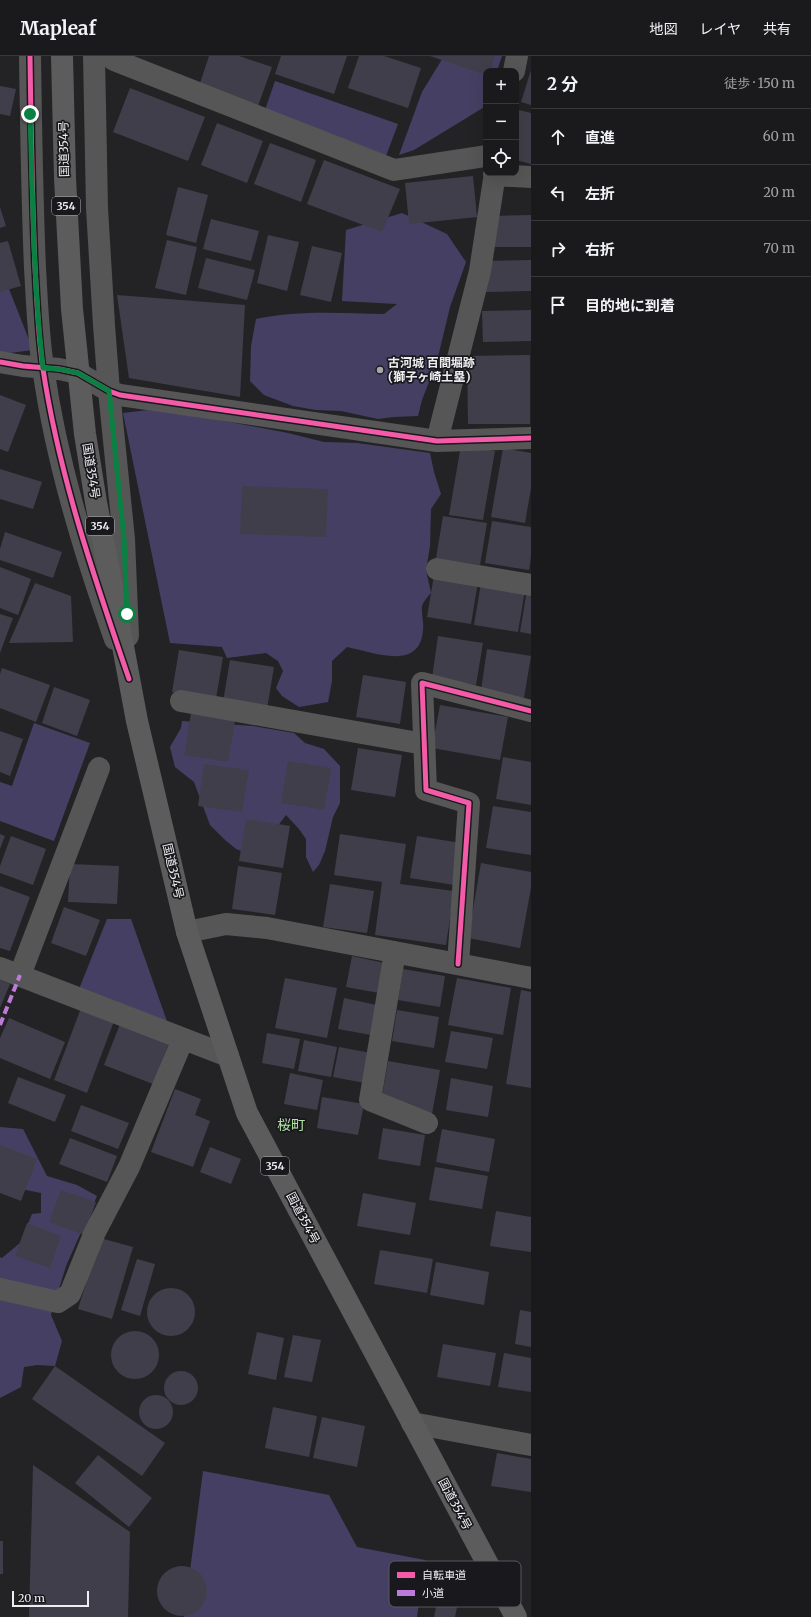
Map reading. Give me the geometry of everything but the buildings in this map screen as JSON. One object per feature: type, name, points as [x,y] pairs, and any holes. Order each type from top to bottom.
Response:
[{"type":"highway","name":"国道354号","points":[[62,56],[65,178],[72,309],[85,434],[96,502],[139,729],[187,932],[247,1113],[486,1561]]},
{"type":"highway","name":"国道354号","points":[[511,1607],[516,1617]]},
{"type":"street","points":[[30,56],[34,237],[38,328],[43,368],[55,437],[85,552],[129,679]]},
{"type":"street","points":[[515,68],[517,56]]},
{"type":"street","points":[[129,679],[124,539],[109,391],[97,208],[104,58],[394,170],[483,168]]},
{"type":"street","points":[[519,174],[531,177]]},
{"type":"street","points":[[437,441],[480,271],[491,176]]},
{"type":"street","points":[[0,362],[59,369],[78,373],[109,391],[128,396],[437,441],[531,438]]},
{"type":"street","points":[[437,569],[531,585]]},
{"type":"street","points":[[458,964],[469,803],[426,790],[422,683],[531,711]]},
{"type":"street","points":[[181,701],[424,744]]},
{"type":"street","points":[[99,768],[10,972],[228,1056]]},
{"type":"street","points":[[187,932],[226,924],[267,928],[531,978]]},
{"type":"street","points":[[395,952],[370,1100],[427,1123]]},
{"type":"street","points":[[0,1289],[58,1302],[70,1294],[95,1232],[129,1167],[183,1039]]},
{"type":"street","points":[[412,1423],[531,1446]]},
{"type":"shaded area","points":[[444,56],[502,56],[498,68],[483,68],[483,108],[414,150],[399,155],[422,92]]},
{"type":"shaded area","points":[[275,81],[398,124],[386,156],[264,113]]},
{"type":"shaded area","points":[[402,213],[447,234],[466,262],[450,307],[437,361],[422,400],[418,416],[378,419],[341,411],[316,410],[293,406],[264,395],[250,381],[251,346],[256,319],[304,313],[384,314],[397,304],[342,301],[346,230]]},
{"type":"shaded area","points":[[0,266],[33,350],[2,354],[0,352]]},
{"type":"shaded area","points":[[148,410],[198,416],[288,433],[324,442],[357,443],[430,453],[441,494],[431,509],[430,546],[426,570],[431,593],[424,601],[422,606],[423,630],[420,643],[414,651],[404,655],[394,656],[382,655],[347,647],[332,661],[332,681],[328,702],[299,707],[282,696],[276,688],[283,671],[278,661],[266,653],[227,658],[222,647],[170,643],[123,413]]},
{"type":"shaded area","points":[[182,721],[253,726],[294,733],[305,743],[324,749],[340,766],[340,803],[333,817],[325,851],[319,865],[313,872],[306,857],[306,839],[286,815],[274,831],[265,860],[236,849],[210,825],[194,782],[175,767],[170,747],[181,728]]},
{"type":"shaded area","points":[[34,723],[90,743],[54,841],[0,821],[0,782],[12,786]]},
{"type":"shaded area","points":[[107,919],[131,919],[169,1027],[79,989]]},
{"type":"shaded area","points":[[0,1127],[23,1129],[47,1176],[77,1185],[97,1196],[66,1266],[51,1315],[62,1341],[55,1366],[37,1365],[24,1367],[21,1387],[0,1398],[0,1257],[2,1258],[20,1243],[32,1214],[41,1213],[41,1193],[6,1186],[0,1187]]},
{"type":"shaded area","points":[[203,1471],[329,1495],[357,1547],[425,1560],[389,1561],[389,1607],[418,1607],[417,1617],[184,1617]]},
{"type":"marked path","points":[[0,1025],[20,975]]},
{"type":"cycle path","points":[[30,56],[35,267],[43,369],[58,448],[68,487],[103,602],[129,679]]},
{"type":"cycle path","points":[[0,362],[23,366],[59,369],[78,373],[109,391],[120,395],[437,441],[531,438]]},
{"type":"cycle path","points":[[458,964],[469,803],[426,790],[422,683],[531,711]]},
{"type":"place","name":"古河城 百間堀跡 (獅子ヶ崎土塁)","points":[[380,370]]},
{"type":"district","name":"桜町","points":[[291,1125]]},
{"type":"route","points":[[30,114],[38,328],[43,368],[59,369],[78,373],[109,391],[124,539],[127,614]]}]
